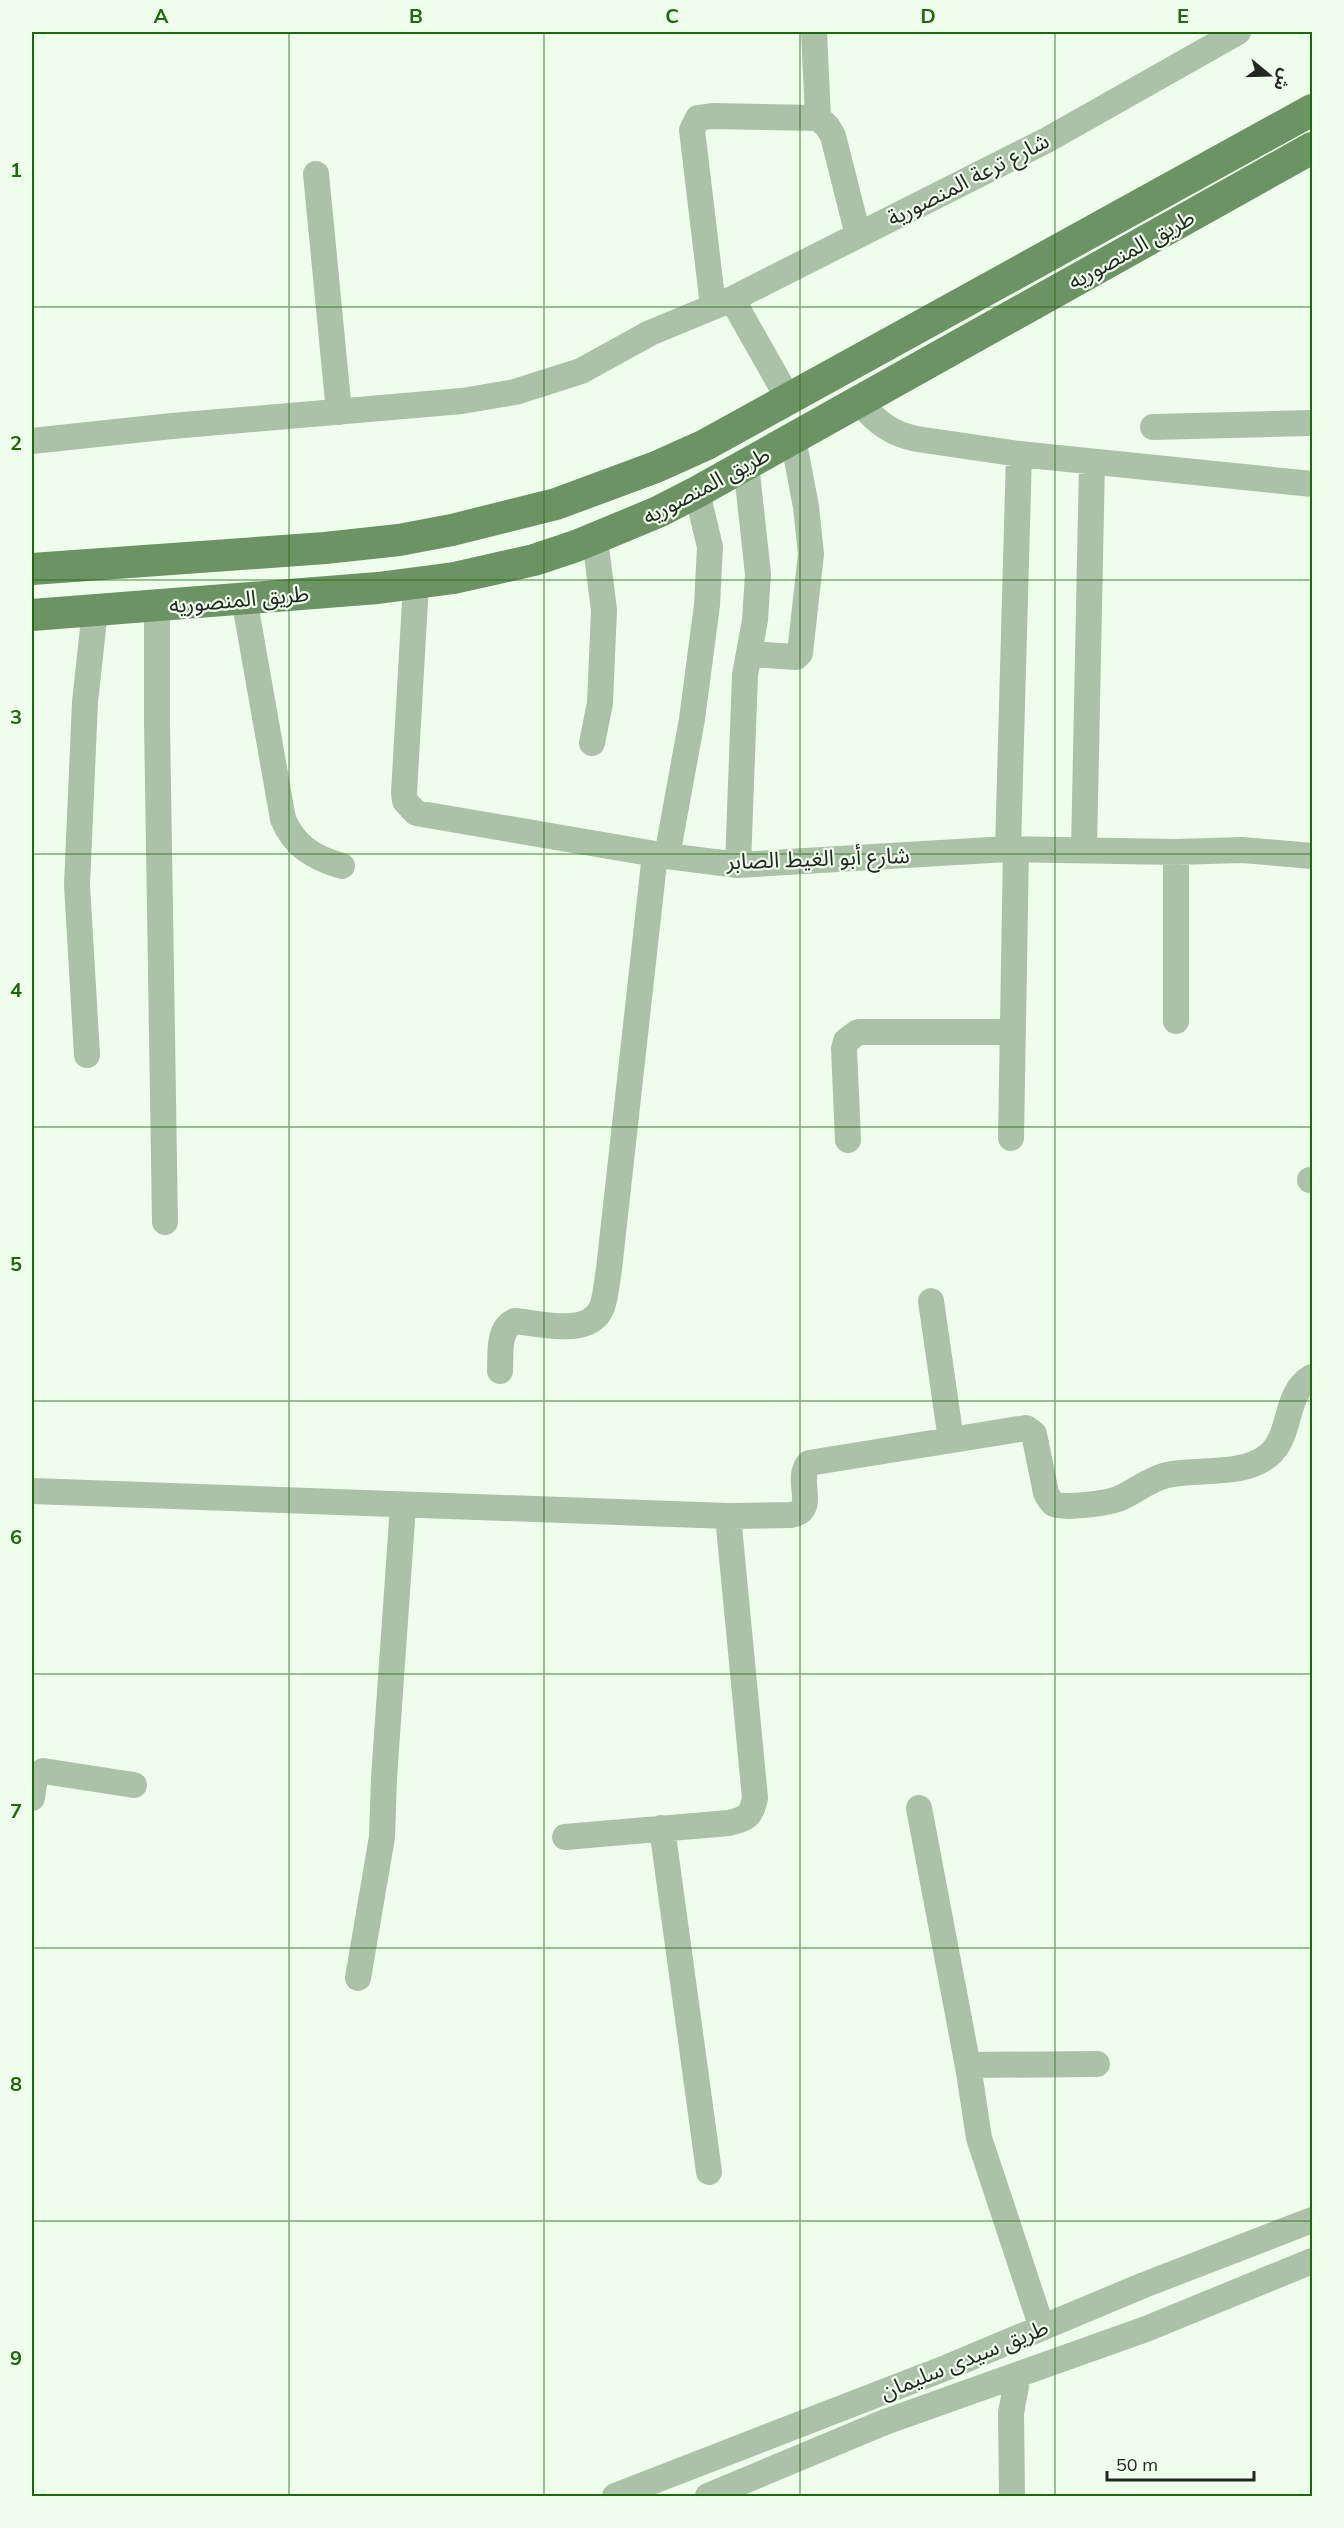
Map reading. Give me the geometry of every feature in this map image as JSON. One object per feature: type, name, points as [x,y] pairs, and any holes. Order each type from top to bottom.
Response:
[{"type":"main road","name":"طريق المنصوريه","points":[[32,569],[325,548],[399,540],[452,530],[556,504],[616,483],[705,446],[784,391],[1312,110]]},
{"type":"main road","name":"طريق المنصوريه","points":[[32,615],[416,584],[502,568],[595,539],[658,512],[697,492],[1312,148]]},
{"type":"main road","points":[[325,548],[327,592]]},
{"type":"street","points":[[814,32],[818,118]]},
{"type":"street","name":"شارع ترعة المنصورية","points":[[32,441],[462,401],[515,392],[581,371],[650,333],[723,302],[1047,140],[1238,32]]},
{"type":"street","points":[[784,391],[753,336],[723,302],[692,130],[694,123],[698,118],[712,116],[818,118],[833,136],[858,235]]},
{"type":"street","points":[[316,174],[339,412]]},
{"type":"street","points":[[858,401],[885,429],[900,436],[1019,454],[1312,484]]},
{"type":"street","points":[[1153,427],[1312,423]]},
{"type":"street","points":[[749,654],[796,657],[800,653],[811,554],[806,507],[793,438]]},
{"type":"street","points":[[1011,1138],[1012,849],[1019,454]]},
{"type":"street","points":[[1084,850],[1092,462]]},
{"type":"street","points":[[738,865],[745,675],[755,620],[758,574],[746,464]]},
{"type":"street","points":[[500,1371],[504,1332],[510,1323],[515,1321],[562,1326],[579,1325],[590,1320],[602,1308],[609,1269],[661,855],[692,719],[707,605],[710,547],[697,492]]},
{"type":"street","points":[[592,743],[600,703],[604,610],[595,539]]},
{"type":"street","name":"شارع أبو الغيط الصابر","points":[[416,584],[404,794],[410,808],[423,815],[661,855],[738,865],[1012,849],[1176,852],[1242,850],[1312,856]]},
{"type":"street","points":[[244,598],[283,819],[288,832],[303,849],[323,861],[342,866]]},
{"type":"street","points":[[157,606],[165,1222]]},
{"type":"street","points":[[87,1055],[77,885],[85,702],[95,610]]},
{"type":"street","points":[[1176,852],[1176,1021]]},
{"type":"street","points":[[848,1140],[844,1049],[851,1035],[858,1032],[1013,1032]]},
{"type":"street","points":[[931,1301],[951,1440]]},
{"type":"street","points":[[32,1491],[728,1516],[798,1514],[804,1508],[802,1476],[809,1463],[1026,1428],[1034,1434],[1049,1500],[1062,1506],[1104,1502],[1125,1496],[1149,1481],[1165,1476],[1256,1465],[1272,1452],[1281,1434],[1294,1395],[1305,1381],[1312,1377]]},
{"type":"street","points":[[358,1977],[382,1837],[403,1506]]},
{"type":"street","points":[[565,1837],[729,1823],[746,1818],[753,1809],[755,1798],[728,1516]]},
{"type":"street","points":[[32,1798],[35,1777],[43,1772],[134,1785]]},
{"type":"street","points":[[920,1808],[968,2065],[979,2138],[1042,2328]]},
{"type":"street","points":[[662,1828],[709,2172]]},
{"type":"street","points":[[968,2065],[1097,2064]]},
{"type":"street","name":"طريق سيدى سليمان","points":[[615,2496],[1312,2220]]},
{"type":"street","name":"طريق سيدى سليمان","points":[[708,2496],[885,2422],[1146,2329],[1312,2261]]},
{"type":"street","points":[[1012,2496],[1011,2413],[1017,2375]]}]
